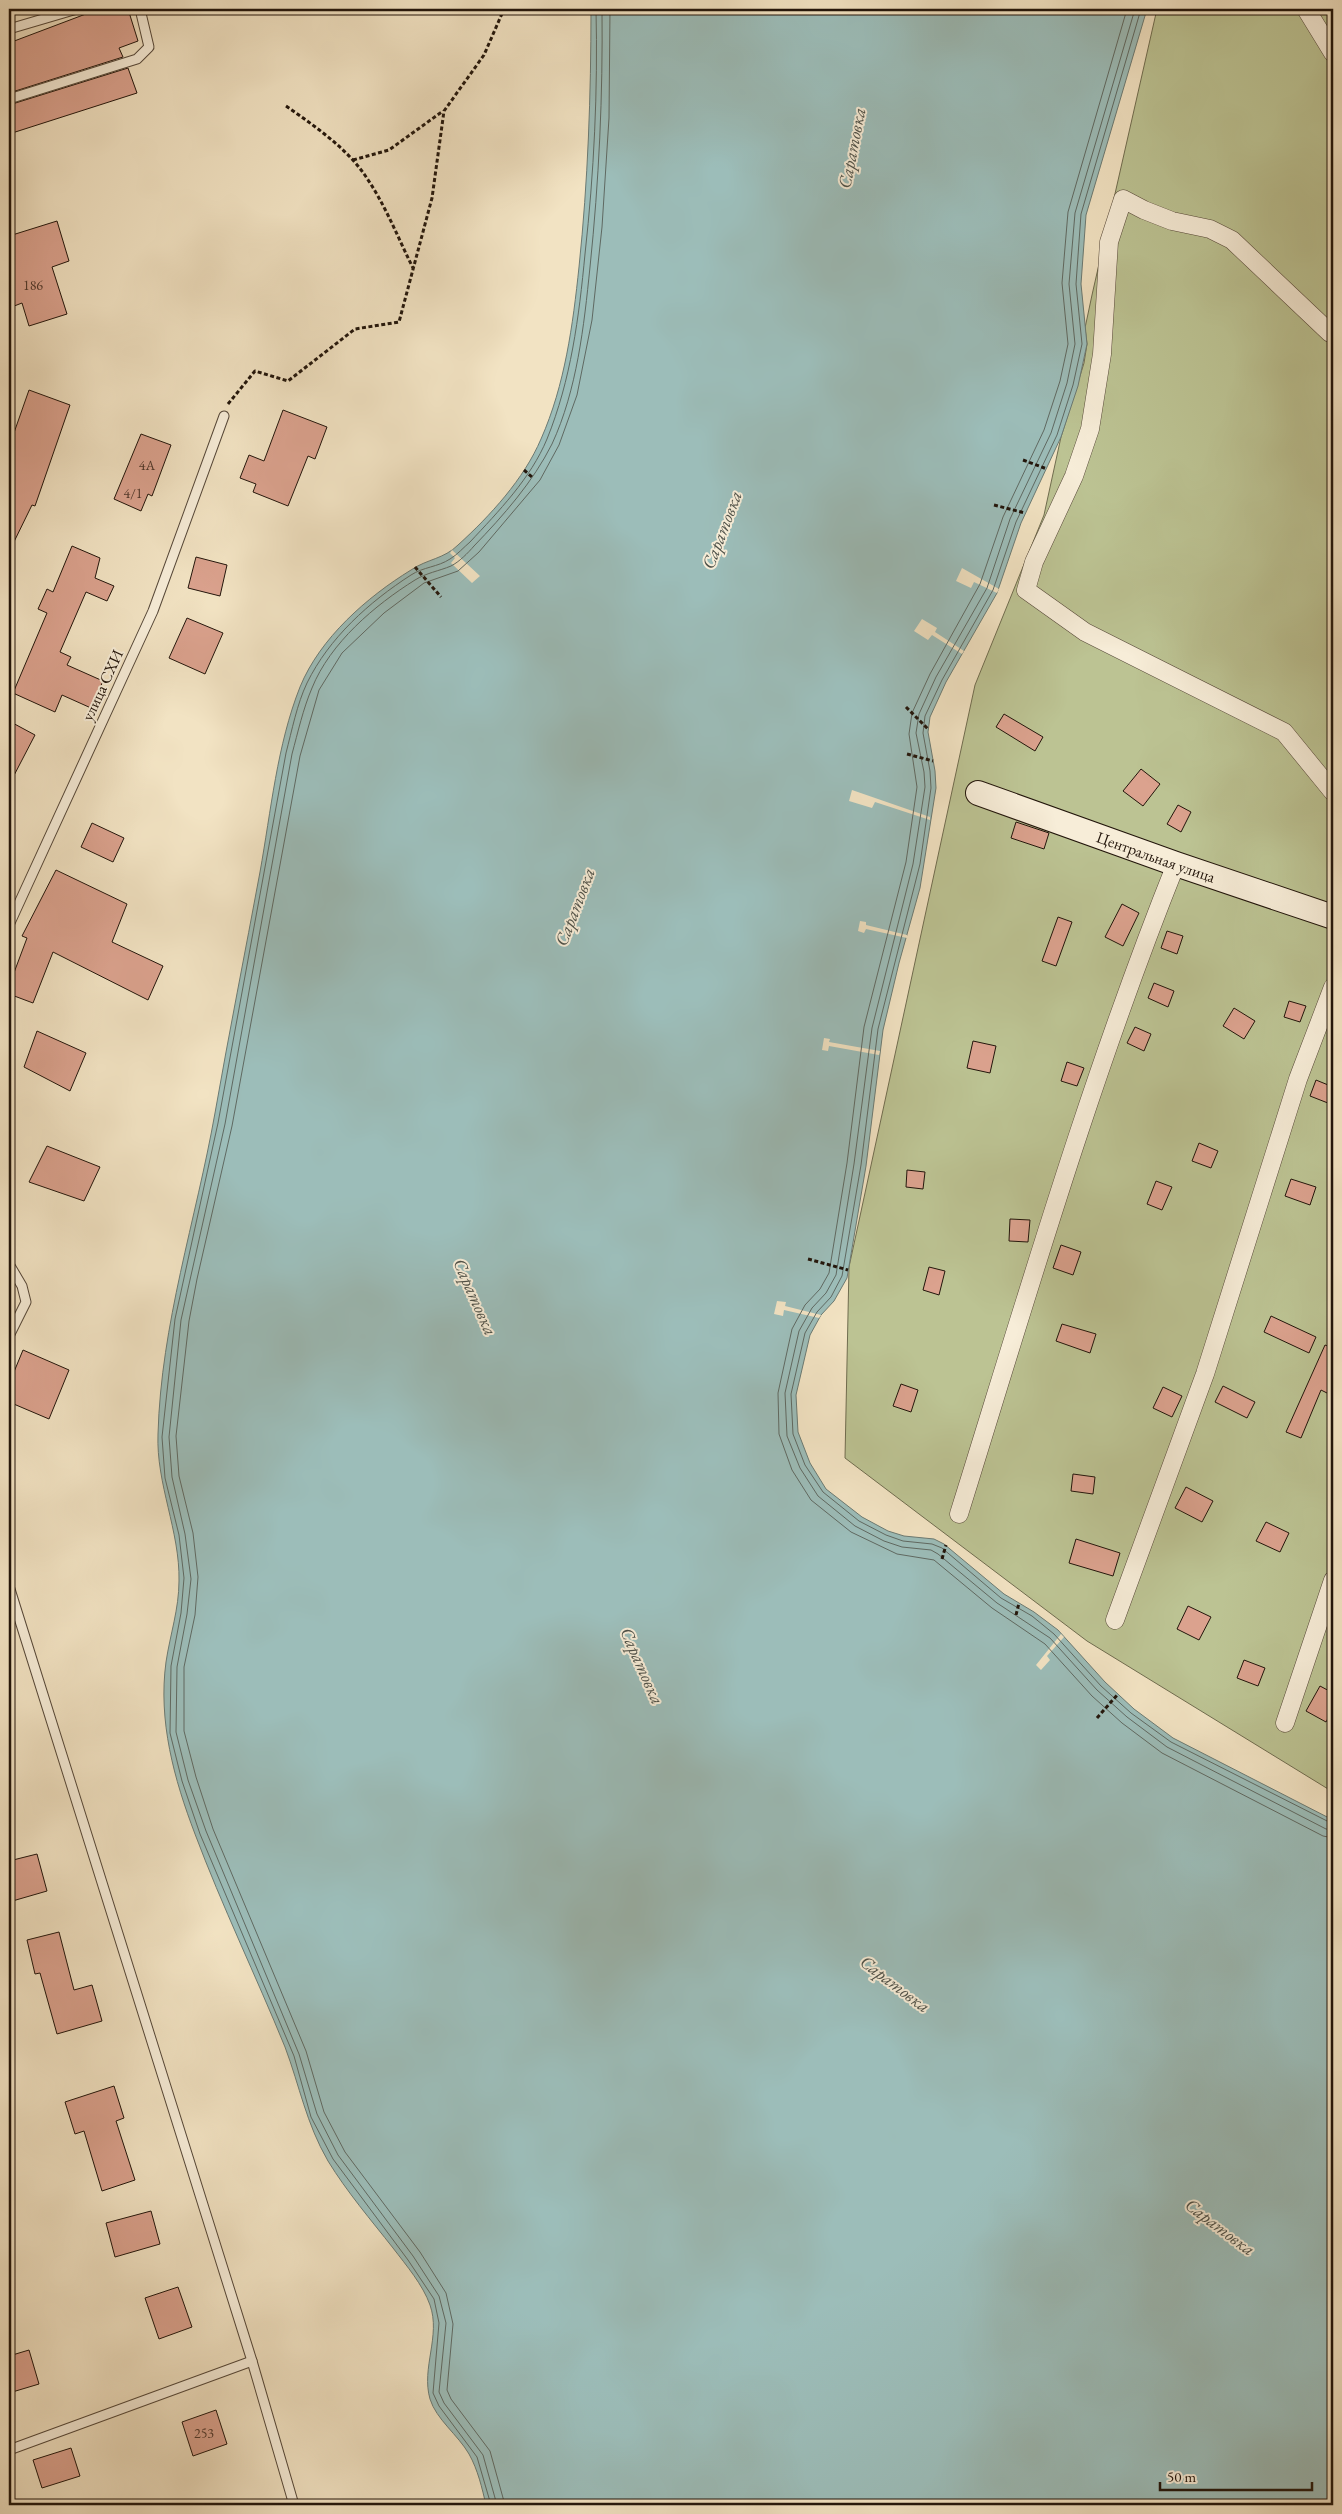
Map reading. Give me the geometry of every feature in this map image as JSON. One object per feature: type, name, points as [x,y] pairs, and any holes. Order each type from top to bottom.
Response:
[{"type":"street","points":[[1306,9],[1333,53]]},
{"type":"street","points":[[1330,333],[1232,240],[1210,229],[1165,218],[1123,199],[1109,242],[1102,354],[1090,429],[1074,476],[1034,562],[1026,590],[1085,632],[1284,732],[1333,792]]},
{"type":"street","name":"Центральная улица","points":[[978,793],[1176,864],[1333,917]]},
{"type":"street","points":[[959,1514],[1076,1141],[1136,964],[1176,864]]},
{"type":"street","points":[[1115,1620],[1205,1374],[1298,1078],[1333,987]]},
{"type":"street","points":[[1285,1723],[1333,1580]]},
{"type":"lane","points":[[9,30],[77,9]]},
{"type":"lane","points":[[9,99],[137,59],[149,47],[140,9]]},
{"type":"lane","name":"улица СХИ","points":[[9,925],[153,611],[224,416]]},
{"type":"lane","points":[[9,1264],[22,1286],[26,1302],[9,1336]]},
{"type":"lane","points":[[9,1586],[252,2361],[294,2505]]},
{"type":"lane","points":[[9,2450],[252,2361]]},
{"type":"path","points":[[353,160],[389,150],[444,111],[484,55],[504,9]]},
{"type":"path","points":[[286,106],[330,138],[353,160],[372,187],[413,269]]},
{"type":"path","points":[[226,406],[255,371],[288,381],[355,329],[399,322],[432,198],[444,111]]},
{"type":"path","points":[[1023,460],[1047,469]]},
{"type":"path","points":[[524,470],[532,477]]},
{"type":"path","points":[[994,505],[1025,514]]},
{"type":"path","points":[[415,567],[441,597]]},
{"type":"path","points":[[906,707],[928,729]]},
{"type":"path","points":[[907,754],[932,761]]},
{"type":"path","points":[[808,1259],[848,1270]]},
{"type":"path","points":[[942,1559],[946,1545]]},
{"type":"path","points":[[1016,1615],[1020,1603]]},
{"type":"path","points":[[1096,1718],[1118,1694]]},
{"type":"green space","points":[[1157,9],[1333,9],[1333,1792],[1087,1641],[845,1458],[849,1267],[975,685],[1044,515],[1061,437],[1084,363],[1087,344],[1085,328]]},
{"type":"water","name":"Саратовка","points":[[591,9],[1147,9],[1086,215],[1081,284],[1087,344],[1078,386],[1061,437],[1021,523],[997,593],[946,682],[930,717],[928,732],[936,788],[920,888],[883,1030],[866,1166],[847,1278],[834,1301],[821,1315],[810,1335],[796,1395],[798,1432],[810,1463],[826,1489],[862,1517],[888,1531],[904,1536],[934,1539],[944,1544],[1004,1594],[1034,1612],[1058,1630],[1105,1682],[1134,1709],[1173,1738],[1333,1820],[1333,2505],[486,2505],[477,2473],[469,2454],[437,2413],[430,2399],[428,2376],[433,2317],[427,2298],[409,2268],[359,2206],[320,2147],[285,2047],[216,1888],[180,1792],[170,1750],[164,1706],[166,1662],[176,1612],[179,1581],[176,1544],[158,1453],[161,1393],[172,1312],[215,1113],[280,755],[300,687],[309,669],[332,636],[362,606],[394,581],[417,566],[453,550],[470,534],[516,482],[541,439],[562,376],[577,289],[587,170]]},
{"type":"pier","points":[[452,550],[480,576],[472,583],[451,563],[455,558],[450,553]]},
{"type":"pier","points":[[962,568],[999,589],[997,593],[974,582],[971,588],[956,581]]},
{"type":"pier","points":[[922,619],[937,628],[935,632],[964,651],[962,654],[932,635],[928,640],[914,631]]},
{"type":"pier","points":[[852,790],[930,817],[930,820],[875,802],[872,808],[849,801]]},
{"type":"pier","points":[[860,921],[866,922],[866,925],[907,935],[907,938],[866,929],[864,933],[858,931]]},
{"type":"pier","points":[[824,1038],[830,1039],[829,1042],[880,1051],[879,1055],[829,1046],[828,1051],[822,1050]]},
{"type":"pier","points":[[777,1301],[786,1302],[785,1306],[821,1315],[819,1318],[784,1310],[783,1316],[774,1314]]},
{"type":"pier","points":[[1061,1634],[1064,1637],[1047,1656],[1050,1660],[1041,1670],[1036,1665]]},
{"type":"building","points":[[99,9],[128,9],[138,41],[119,48],[123,57],[9,93],[9,43]]},
{"type":"building","points":[[128,68],[137,93],[9,134],[9,105]]},
{"type":"building","points":[[57,221],[69,261],[52,267],[67,314],[29,326],[22,303],[9,308],[9,236]]},
{"type":"building","points":[[29,390],[70,405],[35,506],[32,505],[9,552],[9,447]]},
{"type":"building","points":[[283,410],[327,427],[315,459],[308,456],[288,506],[253,492],[256,484],[240,478],[249,455],[264,461]]},
{"type":"building","points":[[141,434],[171,445],[152,496],[148,494],[141,511],[114,499]]},
{"type":"building","points":[[72,546],[100,558],[95,578],[114,586],[107,601],[86,592],[60,652],[71,657],[67,665],[103,681],[91,708],[62,695],[55,712],[13,693],[47,613],[38,609],[47,589],[53,592]]},
{"type":"building","points":[[196,557],[227,565],[220,596],[188,588]]},
{"type":"building","points":[[187,618],[223,633],[205,674],[169,658]]},
{"type":"building","points":[[1004,714],[1043,737],[1035,751],[996,727]]},
{"type":"building","points":[[9,721],[35,735],[9,785]]},
{"type":"building","points":[[1141,769],[1160,784],[1143,806],[1123,791]]},
{"type":"building","points":[[1178,805],[1191,812],[1181,832],[1167,824]]},
{"type":"building","points":[[1016,822],[1049,833],[1044,849],[1011,838]]},
{"type":"building","points":[[92,823],[124,838],[113,862],[81,847]]},
{"type":"building","points":[[56,870],[127,904],[112,942],[163,966],[148,1000],[53,952],[33,1003],[9,994],[9,986],[27,938],[22,936]]},
{"type":"building","points":[[1122,904],[1139,913],[1123,946],[1105,937]]},
{"type":"building","points":[[1058,917],[1072,922],[1056,966],[1042,961]]},
{"type":"building","points":[[1167,931],[1183,936],[1177,954],[1161,948]]},
{"type":"building","points":[[1154,983],[1174,991],[1168,1007],[1148,998]]},
{"type":"building","points":[[1289,1001],[1306,1006],[1300,1022],[1284,1017]]},
{"type":"building","points":[[1234,1008],[1255,1021],[1244,1039],[1223,1026]]},
{"type":"building","points":[[1135,1027],[1151,1034],[1144,1051],[1127,1043]]},
{"type":"building","points":[[37,1031],[86,1053],[70,1091],[24,1067]]},
{"type":"building","points":[[973,1041],[996,1046],[990,1073],[967,1068]]},
{"type":"building","points":[[1067,1062],[1084,1068],[1077,1086],[1061,1081]]},
{"type":"building","points":[[1316,1080],[1333,1087],[1333,1105],[1310,1096]]},
{"type":"building","points":[[1199,1143],[1218,1151],[1211,1168],[1192,1161]]},
{"type":"building","points":[[47,1146],[100,1167],[84,1201],[29,1182]]},
{"type":"building","points":[[907,1170],[925,1172],[923,1189],[906,1187]]},
{"type":"building","points":[[1291,1179],[1316,1187],[1310,1205],[1285,1196]]},
{"type":"building","points":[[1156,1181],[1172,1187],[1162,1210],[1147,1204]]},
{"type":"building","points":[[1010,1219],[1030,1220],[1028,1242],[1009,1241]]},
{"type":"building","points":[[1061,1245],[1081,1252],[1073,1275],[1053,1268]]},
{"type":"building","points":[[929,1267],[945,1271],[939,1295],[923,1290]]},
{"type":"building","points":[[1271,1316],[1316,1337],[1309,1353],[1264,1332]]},
{"type":"building","points":[[1062,1324],[1096,1334],[1090,1353],[1056,1341]]},
{"type":"building","points":[[1325,1345],[1333,1348],[1333,1361],[1330,1369],[1333,1371],[1333,1396],[1321,1390],[1301,1438],[1286,1432]]},
{"type":"building","points":[[23,1350],[69,1370],[49,1419],[9,1402],[9,1384]]},
{"type":"building","points":[[901,1384],[918,1390],[911,1412],[893,1406]]},
{"type":"building","points":[[1223,1386],[1255,1402],[1247,1418],[1215,1402]]},
{"type":"building","points":[[1163,1387],[1182,1396],[1172,1417],[1153,1408]]},
{"type":"building","points":[[1073,1474],[1095,1477],[1093,1494],[1071,1491]]},
{"type":"building","points":[[1186,1487],[1213,1501],[1202,1522],[1175,1508]]},
{"type":"building","points":[[1266,1522],[1289,1533],[1280,1552],[1256,1541]]},
{"type":"building","points":[[1076,1539],[1120,1553],[1113,1576],[1069,1563]]},
{"type":"building","points":[[1188,1606],[1211,1617],[1199,1640],[1177,1629]]},
{"type":"building","points":[[1244,1660],[1265,1668],[1258,1686],[1237,1678]]},
{"type":"building","points":[[1320,1686],[1333,1693],[1333,1709],[1326,1722],[1306,1711]]},
{"type":"building","points":[[37,1854],[47,1891],[9,1902],[9,1861]]},
{"type":"building","points":[[59,1932],[74,1990],[92,1985],[102,2021],[57,2034],[40,1973],[35,1974],[27,1940]]},
{"type":"building","points":[[114,2086],[124,2118],[116,2121],[135,2180],[102,2191],[84,2131],[75,2134],[65,2102]]},
{"type":"building","points":[[151,2211],[160,2244],[115,2257],[106,2223]]},
{"type":"building","points":[[178,2287],[192,2327],[159,2339],[145,2298]]},
{"type":"building","points":[[29,2350],[39,2384],[9,2393],[9,2356]]},
{"type":"building","points":[[216,2410],[227,2444],[193,2456],[182,2422]]},
{"type":"building","points":[[71,2448],[80,2476],[42,2488],[33,2460]]}]
